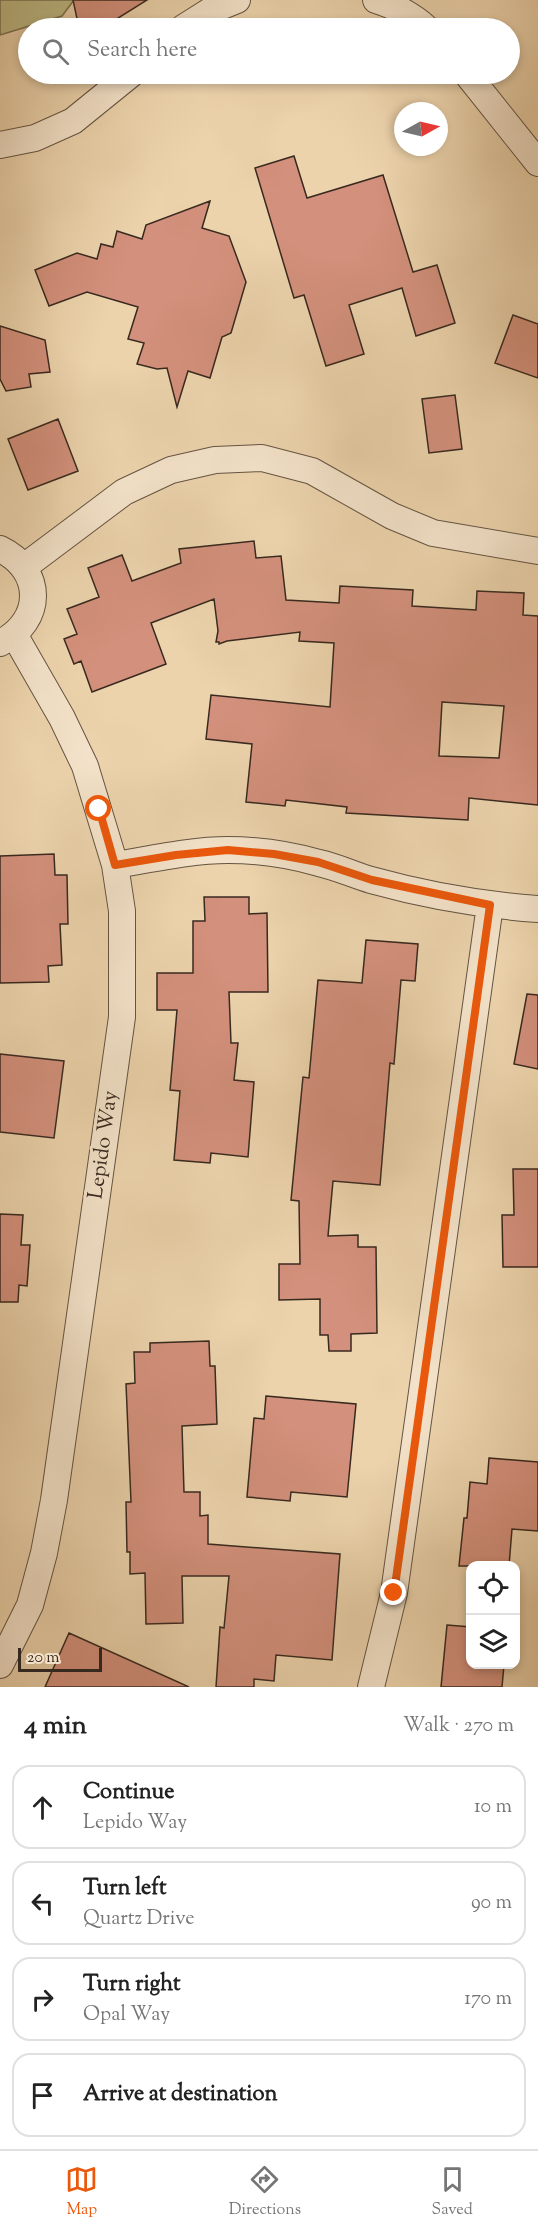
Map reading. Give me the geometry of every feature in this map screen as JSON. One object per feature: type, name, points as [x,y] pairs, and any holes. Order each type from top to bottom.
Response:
[{"type":"street","points":[[199,18],[237,0]]},
{"type":"street","points":[[376,0],[386,3],[412,18]]},
{"type":"street","points":[[0,145],[35,138],[73,120],[118,84]]},
{"type":"street","points":[[475,84],[538,163]]},
{"type":"street","points":[[24,567],[124,492],[171,470],[215,460],[262,458],[312,471],[392,516],[433,532],[538,550]]},
{"type":"street","points":[[0,549],[24,567],[33,588],[33,606],[26,622],[7,639]]},
{"type":"street","name":"Lepido Way","points":[[0,1665],[30,1605],[44,1552],[54,1500],[122,1017],[122,912],[115,865],[85,766],[62,717],[7,639]]},
{"type":"street","points":[[115,865],[176,855],[228,850],[274,854],[318,862],[372,880],[490,905],[538,909]]},
{"type":"street","points":[[371,1687],[396,1581],[490,905]]},
{"type":"shaded area","points":[[0,0],[74,0],[62,16],[18,18],[18,29],[0,35]]},
{"type":"building","points":[[73,0],[147,0],[118,18],[77,18]]},
{"type":"building","points":[[294,156],[307,198],[383,175],[413,272],[437,265],[455,323],[416,336],[402,288],[349,305],[364,354],[326,366],[304,295],[294,298],[255,168]]},
{"type":"building","points":[[210,201],[202,228],[229,236],[246,282],[231,333],[222,337],[210,378],[188,371],[177,407],[167,368],[157,369],[137,364],[144,343],[128,339],[138,307],[87,292],[49,306],[35,270],[77,253],[97,259],[101,244],[113,247],[117,231],[142,239],[146,225]]},
{"type":"building","points":[[513,315],[538,324],[538,378],[495,363]]},
{"type":"building","points":[[0,326],[45,340],[50,372],[29,374],[31,387],[6,391],[0,379]]},
{"type":"building","points":[[455,395],[462,449],[429,453],[422,399]]},
{"type":"building","points":[[58,419],[78,471],[28,490],[8,439]]},
{"type":"building","points":[[254,541],[256,558],[281,556],[286,600],[339,603],[340,586],[413,590],[412,606],[476,610],[477,591],[524,593],[523,615],[538,616],[538,805],[469,798],[468,820],[346,813],[347,807],[286,800],[285,806],[246,802],[252,744],[206,739],[211,695],[330,707],[334,643],[299,641],[300,632],[219,644],[216,642],[218,631],[214,599],[151,623],[166,664],[92,692],[81,661],[74,664],[64,639],[77,634],[67,609],[99,597],[88,568],[122,555],[132,581],[181,563],[179,549]],"holes":[[[442,702],[504,706],[499,758],[439,756]]]},
{"type":"building","points":[[54,854],[55,875],[67,875],[68,924],[60,924],[62,965],[48,966],[49,982],[0,983],[0,856]]},
{"type":"building","points":[[204,897],[249,897],[249,914],[267,913],[268,992],[229,992],[231,1043],[238,1043],[234,1080],[254,1082],[248,1157],[211,1153],[210,1163],[174,1160],[180,1091],[170,1090],[177,1010],[157,1010],[157,973],[193,973],[193,921],[205,921]]},
{"type":"building","points":[[366,940],[418,944],[415,981],[401,980],[394,1064],[390,1063],[380,1185],[333,1181],[328,1236],[358,1235],[358,1247],[376,1247],[377,1333],[351,1334],[351,1351],[329,1351],[328,1335],[320,1335],[320,1299],[279,1300],[279,1264],[300,1264],[299,1201],[291,1200],[303,1077],[309,1078],[318,980],[362,983]]},
{"type":"building","points":[[527,994],[538,995],[538,1069],[514,1064]]},
{"type":"building","points":[[0,1054],[64,1061],[54,1138],[0,1132]]},
{"type":"building","points":[[513,1169],[538,1169],[538,1267],[503,1267],[502,1215],[514,1215]]},
{"type":"building","points":[[0,1214],[23,1215],[21,1245],[30,1245],[27,1286],[19,1285],[18,1302],[0,1302]]},
{"type":"building","points":[[209,1341],[210,1366],[215,1366],[217,1424],[182,1426],[184,1492],[200,1492],[200,1516],[208,1515],[208,1544],[340,1554],[332,1660],[276,1655],[274,1681],[254,1679],[254,1687],[216,1687],[220,1627],[224,1628],[229,1576],[182,1576],[183,1623],[146,1624],[145,1573],[130,1574],[130,1552],[127,1552],[126,1502],[131,1502],[126,1384],[135,1383],[134,1352],[150,1352],[150,1343]]},
{"type":"building","points":[[266,1396],[356,1404],[347,1497],[291,1492],[290,1501],[247,1497],[254,1418],[264,1419]]},
{"type":"building","points":[[489,1458],[538,1462],[538,1531],[512,1529],[509,1561],[466,1561],[466,1566],[459,1566],[470,1482],[487,1484]]},
{"type":"building","points":[[447,1625],[466,1627],[466,1669],[504,1669],[502,1687],[441,1687]]},
{"type":"building","points":[[69,1633],[189,1687],[45,1687]]},
{"type":"route","points":[[99,809],[115,865],[176,855],[228,850],[274,854],[318,862],[372,880],[490,905],[394,1593]]}]
